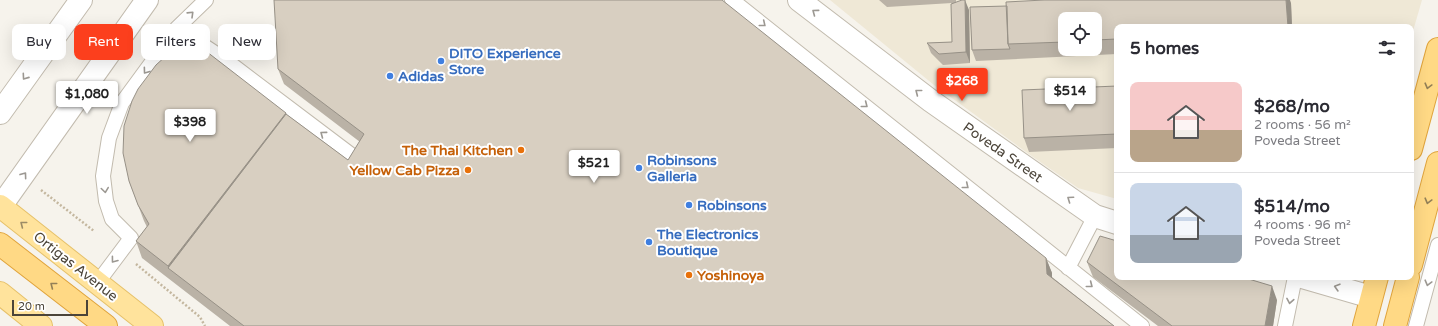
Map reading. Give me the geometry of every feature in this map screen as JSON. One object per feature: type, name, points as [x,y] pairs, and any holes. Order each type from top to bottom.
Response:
[{"type":"highway","points":[[1414,138],[1438,49]]},
{"type":"highway","points":[[1414,254],[1438,163]]},
{"type":"highway","points":[[0,244],[106,326]]},
{"type":"highway","points":[[1395,326],[1407,280]]},
{"type":"highway","points":[[1364,326],[1374,287]]},
{"type":"main road","name":"Ortigas Avenue","points":[[0,206],[152,326]]},
{"type":"main road","points":[[0,294],[41,326]]},
{"type":"street","points":[[0,113],[81,0]]},
{"type":"street","name":"Poveda Street","points":[[799,0],[931,101],[1095,216],[1114,222]]},
{"type":"street","points":[[0,206],[28,170],[144,1]]},
{"type":"street","points":[[1324,280],[1374,287]]},
{"type":"lane","points":[[181,24],[206,0]]},
{"type":"lane","points":[[732,0],[1142,326]]},
{"type":"lane","points":[[210,50],[354,157]]},
{"type":"lane","points":[[98,282],[131,238],[112,219],[106,201],[103,176],[109,138],[122,103],[154,60]]},
{"type":"lane","points":[[1068,268],[1095,216]]},
{"type":"lane","points":[[1416,326],[1438,245]]},
{"type":"lane","points":[[1285,326],[1294,280]]},
{"type":"shaded area","points":[[830,0],[1422,0],[1414,28],[1414,24],[1114,24],[1114,198],[1078,188],[934,85]]},
{"type":"building","name":"Robinsons Galleria","points":[[274,0],[722,0],[1046,258],[1047,274],[1114,326],[244,326],[168,268],[286,114],[348,160],[364,134],[278,69]]},
{"type":"building","points":[[965,0],[966,52],[939,54],[927,43],[952,42],[951,4]]},
{"type":"building","points":[[1044,0],[1286,0],[1288,24],[1114,24],[1114,39],[1102,40],[1102,12],[1058,12],[1058,42],[1008,44],[1006,2]]},
{"type":"building","points":[[1007,6],[1008,44],[1010,49],[972,50],[970,7]]},
{"type":"building","points":[[210,54],[286,113],[168,266],[136,241],[149,224],[138,205],[129,181],[123,153],[124,126],[132,101],[138,89],[162,60],[210,60]]},
{"type":"building","points":[[1114,86],[1114,134],[1024,138],[1022,90]]},
{"type":"building","points":[[1100,236],[1114,240],[1114,280],[1252,280],[1272,286],[1265,326],[1172,326],[1087,262]]},
{"type":"place","name":"DITO Experience Store","points":[[441,61]]},
{"type":"place","name":"Adidas","points":[[390,76]]},
{"type":"place","name":"The Thai Kitchen","points":[[521,150]]},
{"type":"place","name":"Robinsons Galleria","points":[[639,168]]},
{"type":"place","name":"Yellow Cab Pizza","points":[[468,170]]},
{"type":"place","name":"Robinsons","points":[[689,205]]},
{"type":"place","name":"The Electronics Boutique","points":[[649,242]]},
{"type":"place","name":"Yoshinoya","points":[[689,275]]}]
